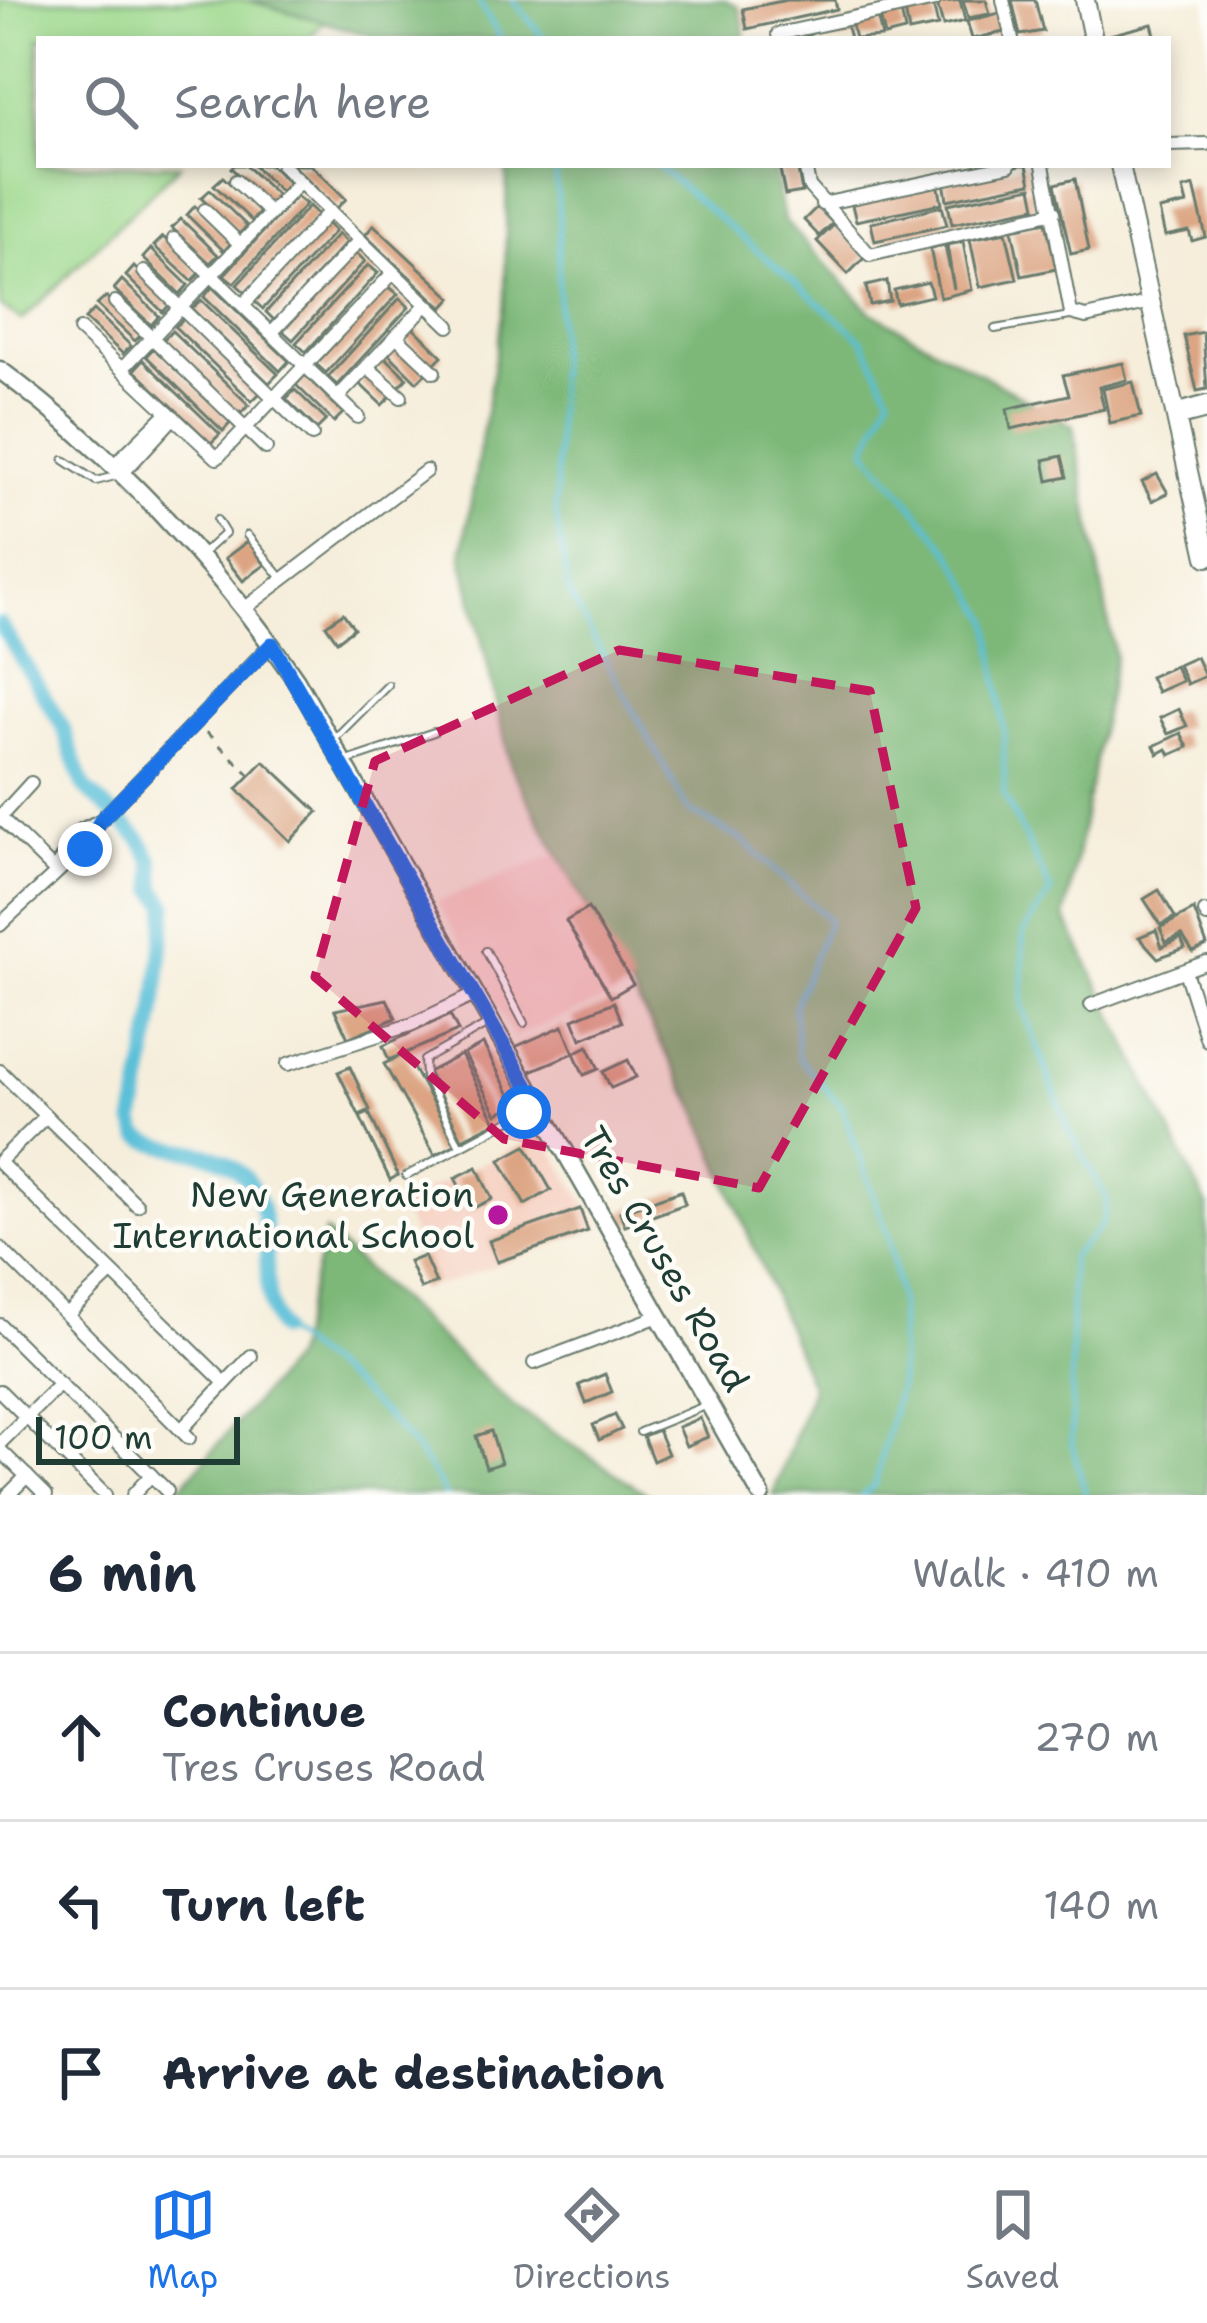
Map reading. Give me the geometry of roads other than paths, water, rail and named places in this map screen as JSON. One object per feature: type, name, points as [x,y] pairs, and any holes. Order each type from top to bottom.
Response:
[{"type":"main road","points":[[1084,0],[1092,36]]},
{"type":"main road","points":[[1121,168],[1207,557]]},
{"type":"main road","name":"Tres Cruses Road","points":[[0,370],[117,470],[272,644],[493,1022],[760,1495]]},
{"type":"street","points":[[778,36],[935,0]]},
{"type":"street","points":[[1003,0],[1011,36]]},
{"type":"street","points":[[1171,146],[1207,144]]},
{"type":"street","points":[[285,168],[449,326]]},
{"type":"street","points":[[806,168],[809,186],[870,255],[1054,212]]},
{"type":"street","points":[[822,203],[994,168]]},
{"type":"street","points":[[1044,168],[1063,260],[1059,271],[1073,315],[1086,317],[1151,302]]},
{"type":"street","points":[[236,181],[271,213]]},
{"type":"street","points":[[122,369],[300,182]]},
{"type":"street","points":[[205,210],[240,244]]},
{"type":"street","points":[[242,305],[330,212]]},
{"type":"street","points":[[174,239],[358,417]]},
{"type":"street","points":[[271,333],[359,240]]},
{"type":"street","points":[[144,272],[312,435]]},
{"type":"street","points":[[80,330],[217,458],[393,273]]},
{"type":"street","points":[[116,302],[266,448]]},
{"type":"street","points":[[338,397],[426,304]]},
{"type":"street","points":[[396,336],[434,372]]},
{"type":"street","points":[[367,367],[401,397]]},
{"type":"street","points":[[1175,416],[1207,402]]},
{"type":"street","points":[[1175,416],[1207,412]]},
{"type":"street","points":[[117,470],[171,415]]},
{"type":"street","points":[[244,609],[426,471]]},
{"type":"street","points":[[4,914],[85,849],[101,820],[272,644]]},
{"type":"street","points":[[31,784],[0,817],[54,870]]},
{"type":"street","points":[[1091,1005],[1207,962]]},
{"type":"street","points":[[1185,970],[1207,1040]]},
{"type":"street","points":[[288,1064],[413,1024],[476,994]]},
{"type":"street","points":[[0,1071],[137,1204]]},
{"type":"street","points":[[46,1116],[0,1162],[224,1382]]},
{"type":"street","points":[[0,1248],[185,1434],[224,1382],[251,1357]]},
{"type":"street","points":[[67,1315],[111,1273]]},
{"type":"street","points":[[534,1363],[659,1316]]},
{"type":"street","points":[[0,1325],[167,1491]]},
{"type":"street","points":[[46,1495],[0,1446],[60,1384]]},
{"type":"street","points":[[0,1391],[105,1495]]},
{"type":"street","points":[[133,1495],[151,1475]]},
{"type":"street","points":[[8,1495],[27,1476]]},
{"type":"lane","points":[[995,329],[1073,315]]},
{"type":"lane","points":[[64,460],[96,481],[117,470]]},
{"type":"lane","points":[[196,558],[223,538],[225,529],[217,520]]},
{"type":"lane","points":[[247,535],[283,580]]},
{"type":"lane","points":[[331,742],[388,685]]},
{"type":"lane","points":[[344,763],[434,732]]},
{"type":"lane","points":[[486,951],[524,1023]]},
{"type":"lane","points":[[460,1146],[425,1076],[424,1060],[493,1022]]},
{"type":"lane","points":[[406,1176],[538,1105]]},
{"type":"lane","points":[[640,1432],[710,1403]]},
{"type":"waterway","points":[[478,0],[499,36]]},
{"type":"waterway","points":[[513,0],[543,36]]},
{"type":"waterway","points":[[555,168],[559,218],[556,515],[569,593],[688,810],[742,840],[829,920],[794,1007],[798,1057],[842,1107],[888,1235],[900,1304],[900,1381],[875,1485],[862,1495]]},
{"type":"waterway","points":[[660,168],[863,340],[890,395],[866,449],[950,551],[990,620],[1004,732],[1004,794],[1051,891],[1023,934],[1023,1008],[1068,1128],[1107,1199],[1102,1225],[1071,1257],[1072,1445],[1086,1495]]},
{"type":"waterway","points":[[0,624],[63,727],[84,787],[140,839],[153,862],[155,889],[167,905],[155,1014],[134,1123],[139,1136],[219,1159],[247,1181],[264,1221],[268,1288],[280,1330]]},
{"type":"waterway","points":[[280,1330],[351,1384],[393,1424],[445,1495]]},
{"type":"place","name":"New Generation International School","points":[[498,1215]]}]
